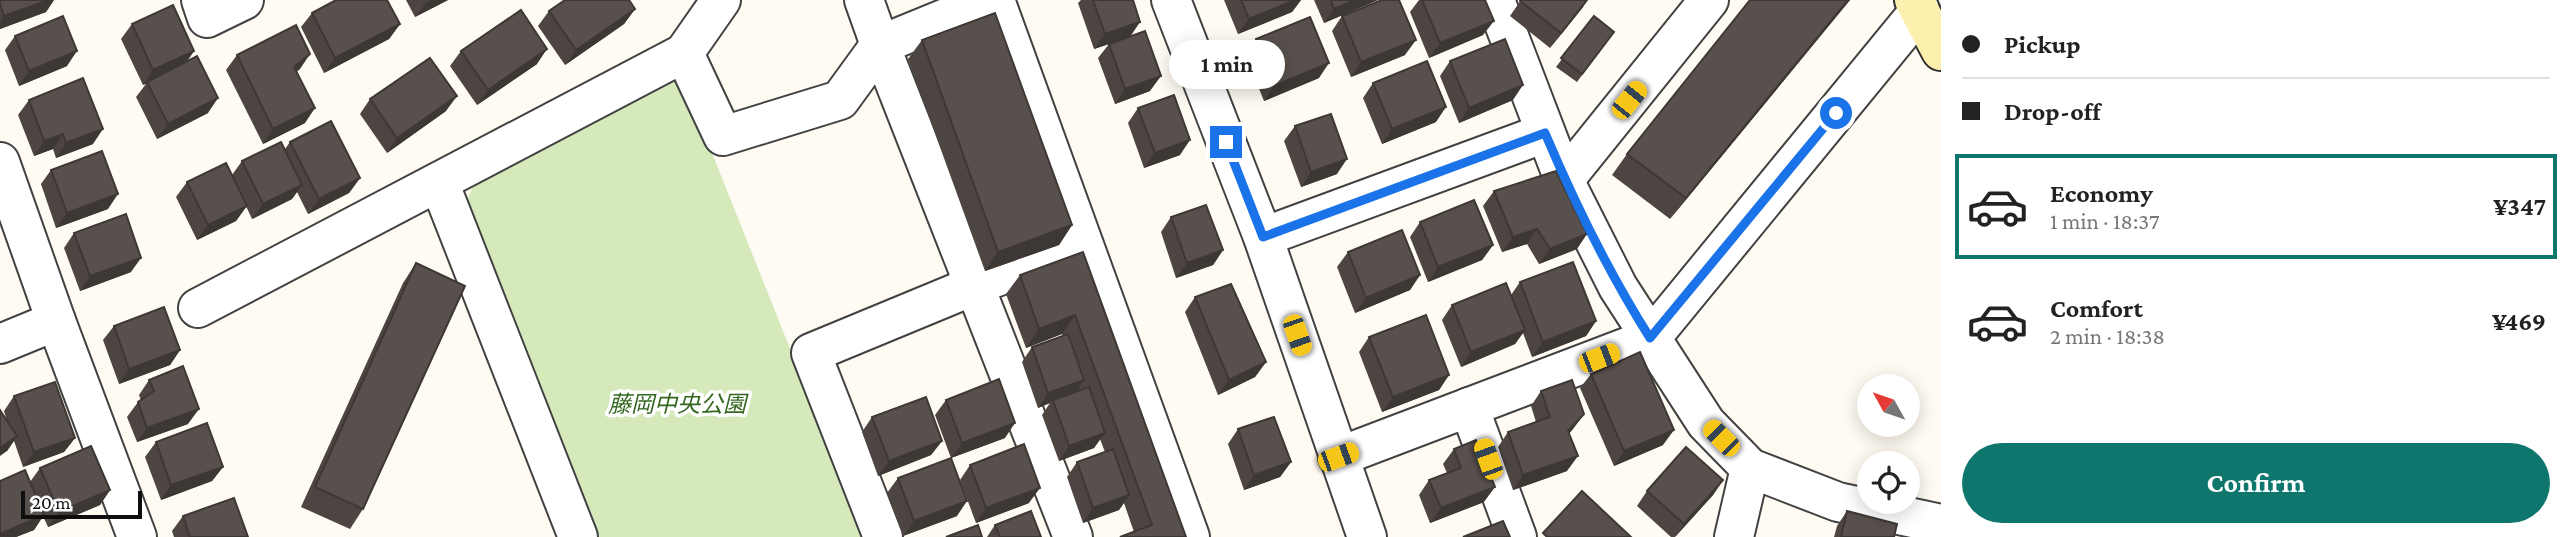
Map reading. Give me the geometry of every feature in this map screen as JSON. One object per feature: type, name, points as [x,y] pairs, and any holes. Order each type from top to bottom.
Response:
[{"type":"street","points":[[201,0],[207,18],[244,0]]},
{"type":"street","points":[[198,308],[684,53],[721,0]]},
{"type":"street","points":[[864,0],[973,286],[1073,537]]},
{"type":"street","points":[[684,53],[723,136],[839,100],[880,46],[993,0],[1190,537]]},
{"type":"street","points":[[1171,0],[1263,237],[1367,537]]},
{"type":"street","points":[[1495,0],[1564,180],[1618,287],[1706,423],[1750,468],[1838,502],[1927,527]]},
{"type":"street","points":[[1564,180],[1709,0]]},
{"type":"street","points":[[1338,457],[1650,338],[1917,5],[1941,51]]},
{"type":"street","points":[[1263,237],[1545,133]]},
{"type":"street","points":[[0,162],[137,537]]},
{"type":"street","points":[[439,182],[578,537]]},
{"type":"street","points":[[883,537],[811,354],[973,286],[1083,244]]},
{"type":"street","points":[[0,344],[56,321]]},
{"type":"street","points":[[1469,407],[1517,537]]},
{"type":"street","points":[[1734,537],[1750,468]]},
{"type":"green space","name":"藤岡中央公園","points":[[662,75],[683,80],[865,537],[593,537],[465,204],[478,176]]},
{"type":"building","points":[[0,0],[49,0],[4,16]]},
{"type":"building","points":[[336,0],[387,0],[400,24],[335,58],[312,13]]},
{"type":"building","points":[[565,0],[629,0],[635,9],[576,50],[549,11]]},
{"type":"building","points":[[1093,0],[1133,0],[1140,22],[1105,34]]},
{"type":"building","points":[[1241,0],[1295,0],[1249,19]]},
{"type":"building","points":[[1331,0],[1354,0],[1334,9]]},
{"type":"building","points":[[1382,0],[1399,0],[1416,40],[1361,62],[1342,16]]},
{"type":"building","points":[[1422,0],[1485,0],[1494,21],[1440,43]]},
{"type":"building","points":[[1521,0],[1587,0],[1561,33]]},
{"type":"building","points":[[1750,0],[1848,0],[1686,198],[1627,154]]},
{"type":"building","points":[[173,5],[194,51],[153,70],[132,24]]},
{"type":"building","points":[[521,10],[547,49],[488,90],[461,51]]},
{"type":"building","points":[[995,13],[1072,225],[998,252],[922,40]]},
{"type":"building","points":[[63,16],[77,51],[29,71],[15,36]]},
{"type":"building","points":[[1594,16],[1614,32],[1582,74],[1561,58]]},
{"type":"building","points":[[1310,17],[1329,63],[1274,86],[1256,39]]},
{"type":"building","points":[[296,25],[310,54],[294,67],[315,108],[273,129],[237,55]]},
{"type":"building","points":[[1145,31],[1161,76],[1125,89],[1109,44]]},
{"type":"building","points":[[1505,39],[1523,85],[1469,108],[1450,61]]},
{"type":"building","points":[[197,56],[218,98],[168,124],[147,82]]},
{"type":"building","points":[[430,58],[457,96],[397,138],[370,99]]},
{"type":"building","points":[[1427,61],[1446,107],[1392,129],[1373,83]]},
{"type":"building","points":[[83,78],[103,129],[66,143],[63,134],[44,141],[29,100]]},
{"type":"building","points":[[1174,95],[1190,140],[1155,153],[1138,108]]},
{"type":"building","points":[[1331,114],[1347,159],[1311,172],[1295,126]]},
{"type":"building","points":[[331,121],[360,178],[319,199],[290,142]]},
{"type":"building","points":[[281,142],[302,185],[263,204],[242,161]]},
{"type":"building","points":[[102,151],[118,194],[67,213],[51,170]]},
{"type":"building","points":[[226,163],[247,206],[208,225],[187,182]]},
{"type":"building","points":[[1556,171],[1587,234],[1550,249],[1537,229],[1513,237],[1494,191]]},
{"type":"building","points":[[1474,200],[1493,245],[1438,267],[1420,222]]},
{"type":"building","points":[[1206,205],[1223,250],[1187,263],[1171,217]]},
{"type":"building","points":[[126,214],[141,258],[90,276],[74,233]]},
{"type":"building","points":[[1402,230],[1420,275],[1366,298],[1348,252]]},
{"type":"building","points":[[1083,252],[1186,537],[1120,537],[1152,525],[1075,315],[1039,329],[1020,275]]},
{"type":"building","points":[[1573,262],[1596,321],[1543,342],[1520,282]]},
{"type":"building","points":[[416,263],[465,286],[363,509],[315,487]]},
{"type":"building","points":[[1506,283],[1525,330],[1471,352],[1452,305]]},
{"type":"building","points":[[1231,284],[1266,362],[1229,380],[1195,297]]},
{"type":"building","points":[[164,307],[180,350],[129,369],[114,326]]},
{"type":"building","points":[[1426,315],[1449,375],[1393,397],[1369,337]]},
{"type":"building","points":[[1068,334],[1084,380],[1048,393],[1032,347]]},
{"type":"building","points":[[1640,352],[1674,430],[1624,451],[1591,374]]},
{"type":"building","points":[[183,366],[199,409],[147,428],[138,402],[154,391],[149,380]]},
{"type":"building","points":[[999,379],[1015,423],[962,443],[946,400]]},
{"type":"building","points":[[1572,380],[1584,414],[1568,431],[1578,456],[1523,475],[1508,432],[1550,417],[1541,391]]},
{"type":"building","points":[[55,382],[75,438],[34,452],[14,396]]},
{"type":"building","points":[[1089,387],[1105,433],[1069,446],[1053,400]]},
{"type":"building","points":[[926,397],[942,441],[889,461],[872,417]]},
{"type":"building","points":[[0,410],[17,436],[0,448]]},
{"type":"building","points":[[1274,417],[1291,462],[1254,475],[1238,429]]},
{"type":"building","points":[[207,423],[223,467],[171,485],[156,442]]},
{"type":"building","points":[[1476,440],[1495,487],[1441,508],[1429,480],[1461,468],[1454,449]]},
{"type":"building","points":[[1024,444],[1040,488],[986,508],[970,465]]},
{"type":"building","points":[[91,446],[110,490],[59,512],[40,468]]},
{"type":"building","points":[[1686,447],[1723,480],[1684,524],[1647,491]]},
{"type":"building","points":[[1113,449],[1129,495],[1093,508],[1077,462]]},
{"type":"building","points":[[951,458],[967,501],[914,521],[898,478]]},
{"type":"building","points":[[25,470],[44,515],[0,534],[0,481]]},
{"type":"building","points":[[1582,491],[1631,537],[1547,537],[1543,533]]},
{"type":"building","points":[[234,498],[248,537],[190,537],[183,516]]},
{"type":"building","points":[[1031,511],[1041,537],[1000,537],[995,525]]},
{"type":"building","points":[[1847,511],[1897,524],[1894,537],[1841,537]]},
{"type":"building","points":[[1503,521],[1510,537],[1463,537]]},
{"type":"building","points":[[978,525],[982,537],[946,537]]},
{"type":"route","points":[[1226,142],[1263,237],[1545,133],[1564,180],[1618,287],[1650,338],[1836,113]]}]
